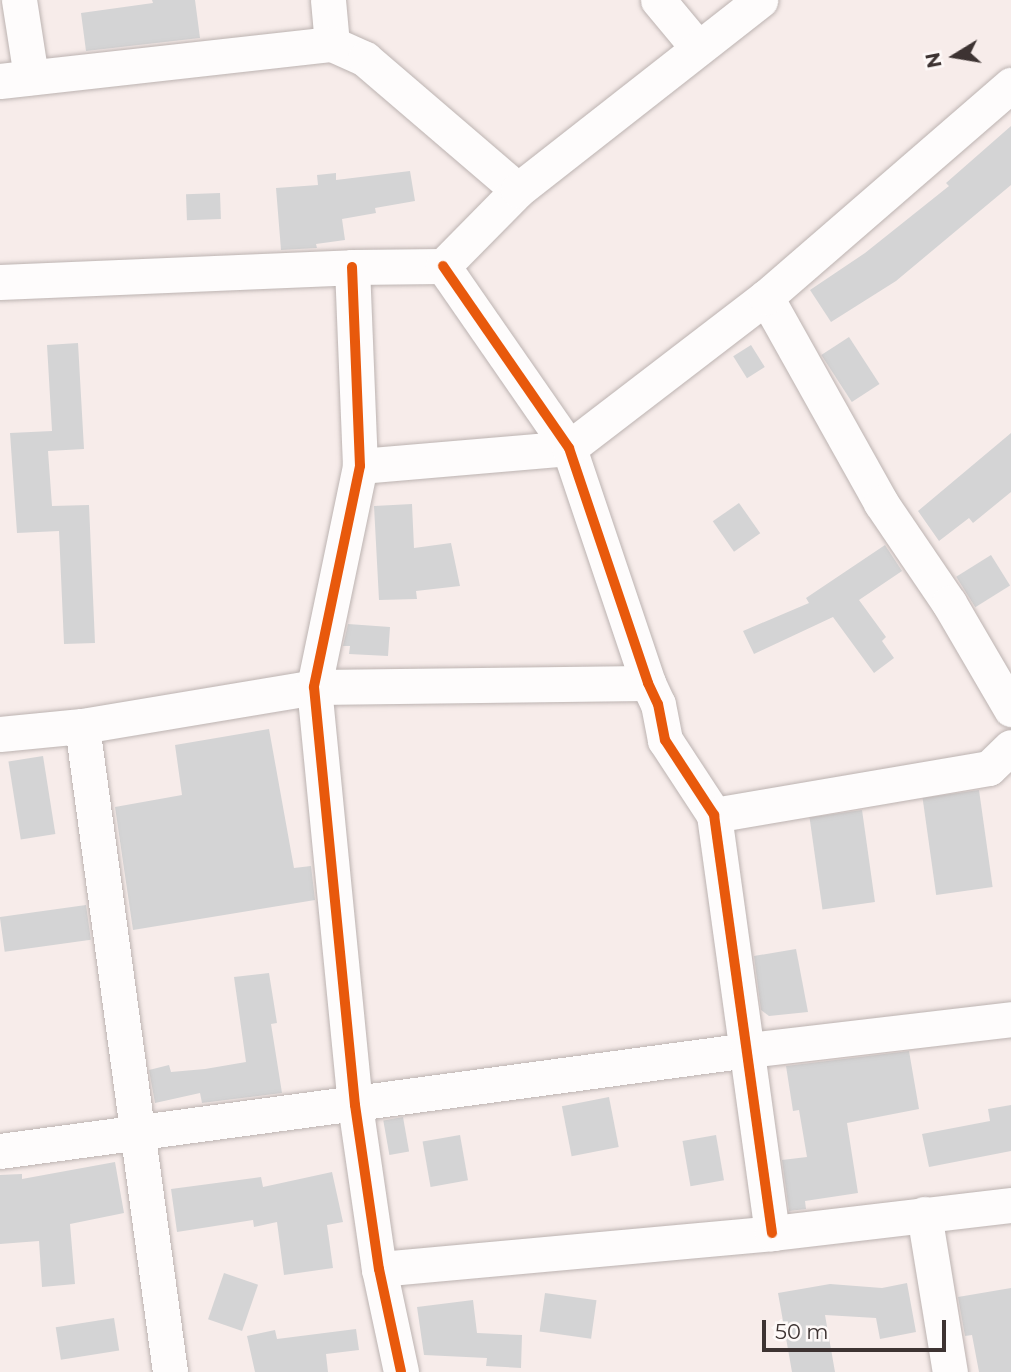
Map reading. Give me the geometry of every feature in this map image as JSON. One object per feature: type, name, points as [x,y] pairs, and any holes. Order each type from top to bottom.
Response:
[{"type":"street","points":[[19,0],[15,79],[332,44],[365,59],[518,190]]},
{"type":"street","points":[[328,0],[332,44]]},
{"type":"street","points":[[658,0],[698,48]]},
{"type":"street","points":[[0,282],[352,267],[443,266],[518,190],[760,0]]},
{"type":"street","points":[[360,466],[569,448],[766,297],[1011,85]]},
{"type":"street","points":[[443,266],[569,448],[648,683],[658,704],[664,740],[714,815],[772,1233]]},
{"type":"street","points":[[352,267],[360,466],[314,687],[355,1105],[379,1269],[401,1372]]},
{"type":"street","points":[[766,297],[881,502],[949,603],[1011,709]]},
{"type":"street","points":[[0,734],[82,726],[314,687],[648,683]]},
{"type":"street","points":[[82,726],[170,1372]]},
{"type":"street","points":[[714,815],[989,768],[1011,747]]},
{"type":"street","points":[[0,1152],[748,1050],[1011,1019]]},
{"type":"street","points":[[379,1269],[772,1233],[1011,1205]]},
{"type":"street","points":[[924,1214],[950,1372]]},
{"type":"building","points":[[152,0],[195,0],[200,38],[86,51],[81,13],[153,3]]},
{"type":"building","points":[[1011,126],[1011,185],[896,281],[831,322],[810,290],[865,253],[949,186],[946,183]]},
{"type":"building","points":[[410,171],[415,201],[375,208],[376,213],[342,219],[345,240],[316,244],[317,248],[281,250],[276,188],[318,185],[317,175],[336,173],[336,180]]},
{"type":"building","points":[[220,193],[221,219],[187,220],[186,194]]},
{"type":"building","points":[[849,337],[879,384],[852,402],[821,355]]},
{"type":"building","points":[[78,343],[84,449],[48,451],[52,506],[89,505],[95,643],[64,644],[59,531],[17,533],[10,433],[52,431],[47,345]]},
{"type":"building","points":[[751,345],[765,367],[747,378],[733,356]]},
{"type":"building","points":[[1011,433],[1011,492],[973,523],[969,518],[939,541],[918,511]]},
{"type":"building","points":[[739,503],[760,533],[734,552],[713,521]]},
{"type":"building","points":[[412,504],[414,548],[451,543],[460,586],[416,591],[417,599],[379,600],[374,506]]},
{"type":"building","points":[[885,545],[902,571],[859,600],[886,637],[882,641],[894,658],[874,673],[833,617],[754,654],[743,631],[809,603],[806,598]]},
{"type":"building","points":[[991,555],[1010,586],[975,607],[956,577]]},
{"type":"building","points":[[348,624],[390,627],[388,656],[349,654],[350,646],[343,646]]},
{"type":"building","points":[[269,729],[294,868],[311,866],[315,900],[133,930],[115,807],[182,795],[175,745]]},
{"type":"building","points":[[43,756],[55,834],[21,840],[8,761]]},
{"type":"building","points":[[979,790],[993,887],[936,895],[923,798]]},
{"type":"building","points":[[862,810],[875,902],[822,909],[810,817]]},
{"type":"building","points":[[86,905],[91,940],[5,952],[0,917]]},
{"type":"building","points":[[796,949],[808,1012],[769,1016],[761,1010],[754,956]]},
{"type":"building","points":[[269,973],[277,1023],[271,1024],[282,1093],[202,1103],[200,1093],[155,1103],[149,1070],[169,1065],[171,1072],[246,1062],[234,977]]},
{"type":"building","points":[[909,1051],[919,1109],[847,1123],[858,1193],[805,1201],[806,1209],[789,1211],[782,1160],[807,1157],[799,1110],[793,1111],[786,1066]]},
{"type":"building","points":[[609,1097],[619,1147],[572,1156],[562,1106]]},
{"type":"building","points":[[1011,1105],[1011,1151],[929,1167],[922,1134],[990,1121],[988,1109]]},
{"type":"building","points":[[403,1117],[409,1151],[389,1155],[383,1120]]},
{"type":"building","points":[[460,1135],[468,1180],[431,1187],[423,1142]]},
{"type":"building","points":[[716,1135],[724,1180],[691,1186],[683,1141]]},
{"type":"building","points":[[115,1162],[124,1213],[70,1224],[75,1284],[42,1287],[39,1241],[0,1244],[0,1175],[22,1174],[22,1179]]},
{"type":"building","points":[[332,1172],[343,1222],[327,1225],[333,1268],[284,1275],[277,1222],[254,1227],[253,1220],[177,1232],[171,1189],[261,1177],[263,1187]]},
{"type":"building","points":[[224,1273],[258,1285],[242,1331],[208,1319]]},
{"type":"building","points":[[907,1283],[916,1332],[880,1339],[876,1318],[825,1315],[835,1372],[792,1372],[778,1293],[830,1284],[882,1288]]},
{"type":"building","points":[[1011,1288],[1011,1372],[979,1372],[972,1335],[965,1336],[958,1297]]},
{"type":"building","points":[[545,1293],[596,1300],[591,1339],[540,1332]]},
{"type":"building","points":[[473,1300],[477,1333],[522,1335],[521,1368],[486,1366],[487,1358],[424,1355],[417,1307]]},
{"type":"building","points":[[114,1318],[119,1351],[61,1360],[56,1327]]},
{"type":"building","points":[[356,1329],[359,1350],[326,1354],[328,1372],[255,1372],[247,1336],[275,1330],[277,1339]]},
{"type":"cycle path","points":[[443,266],[569,448],[648,683],[658,704],[665,740],[714,815],[772,1233]]},
{"type":"cycle path","points":[[352,267],[360,466],[314,687],[355,1105],[379,1269],[401,1372]]}]
